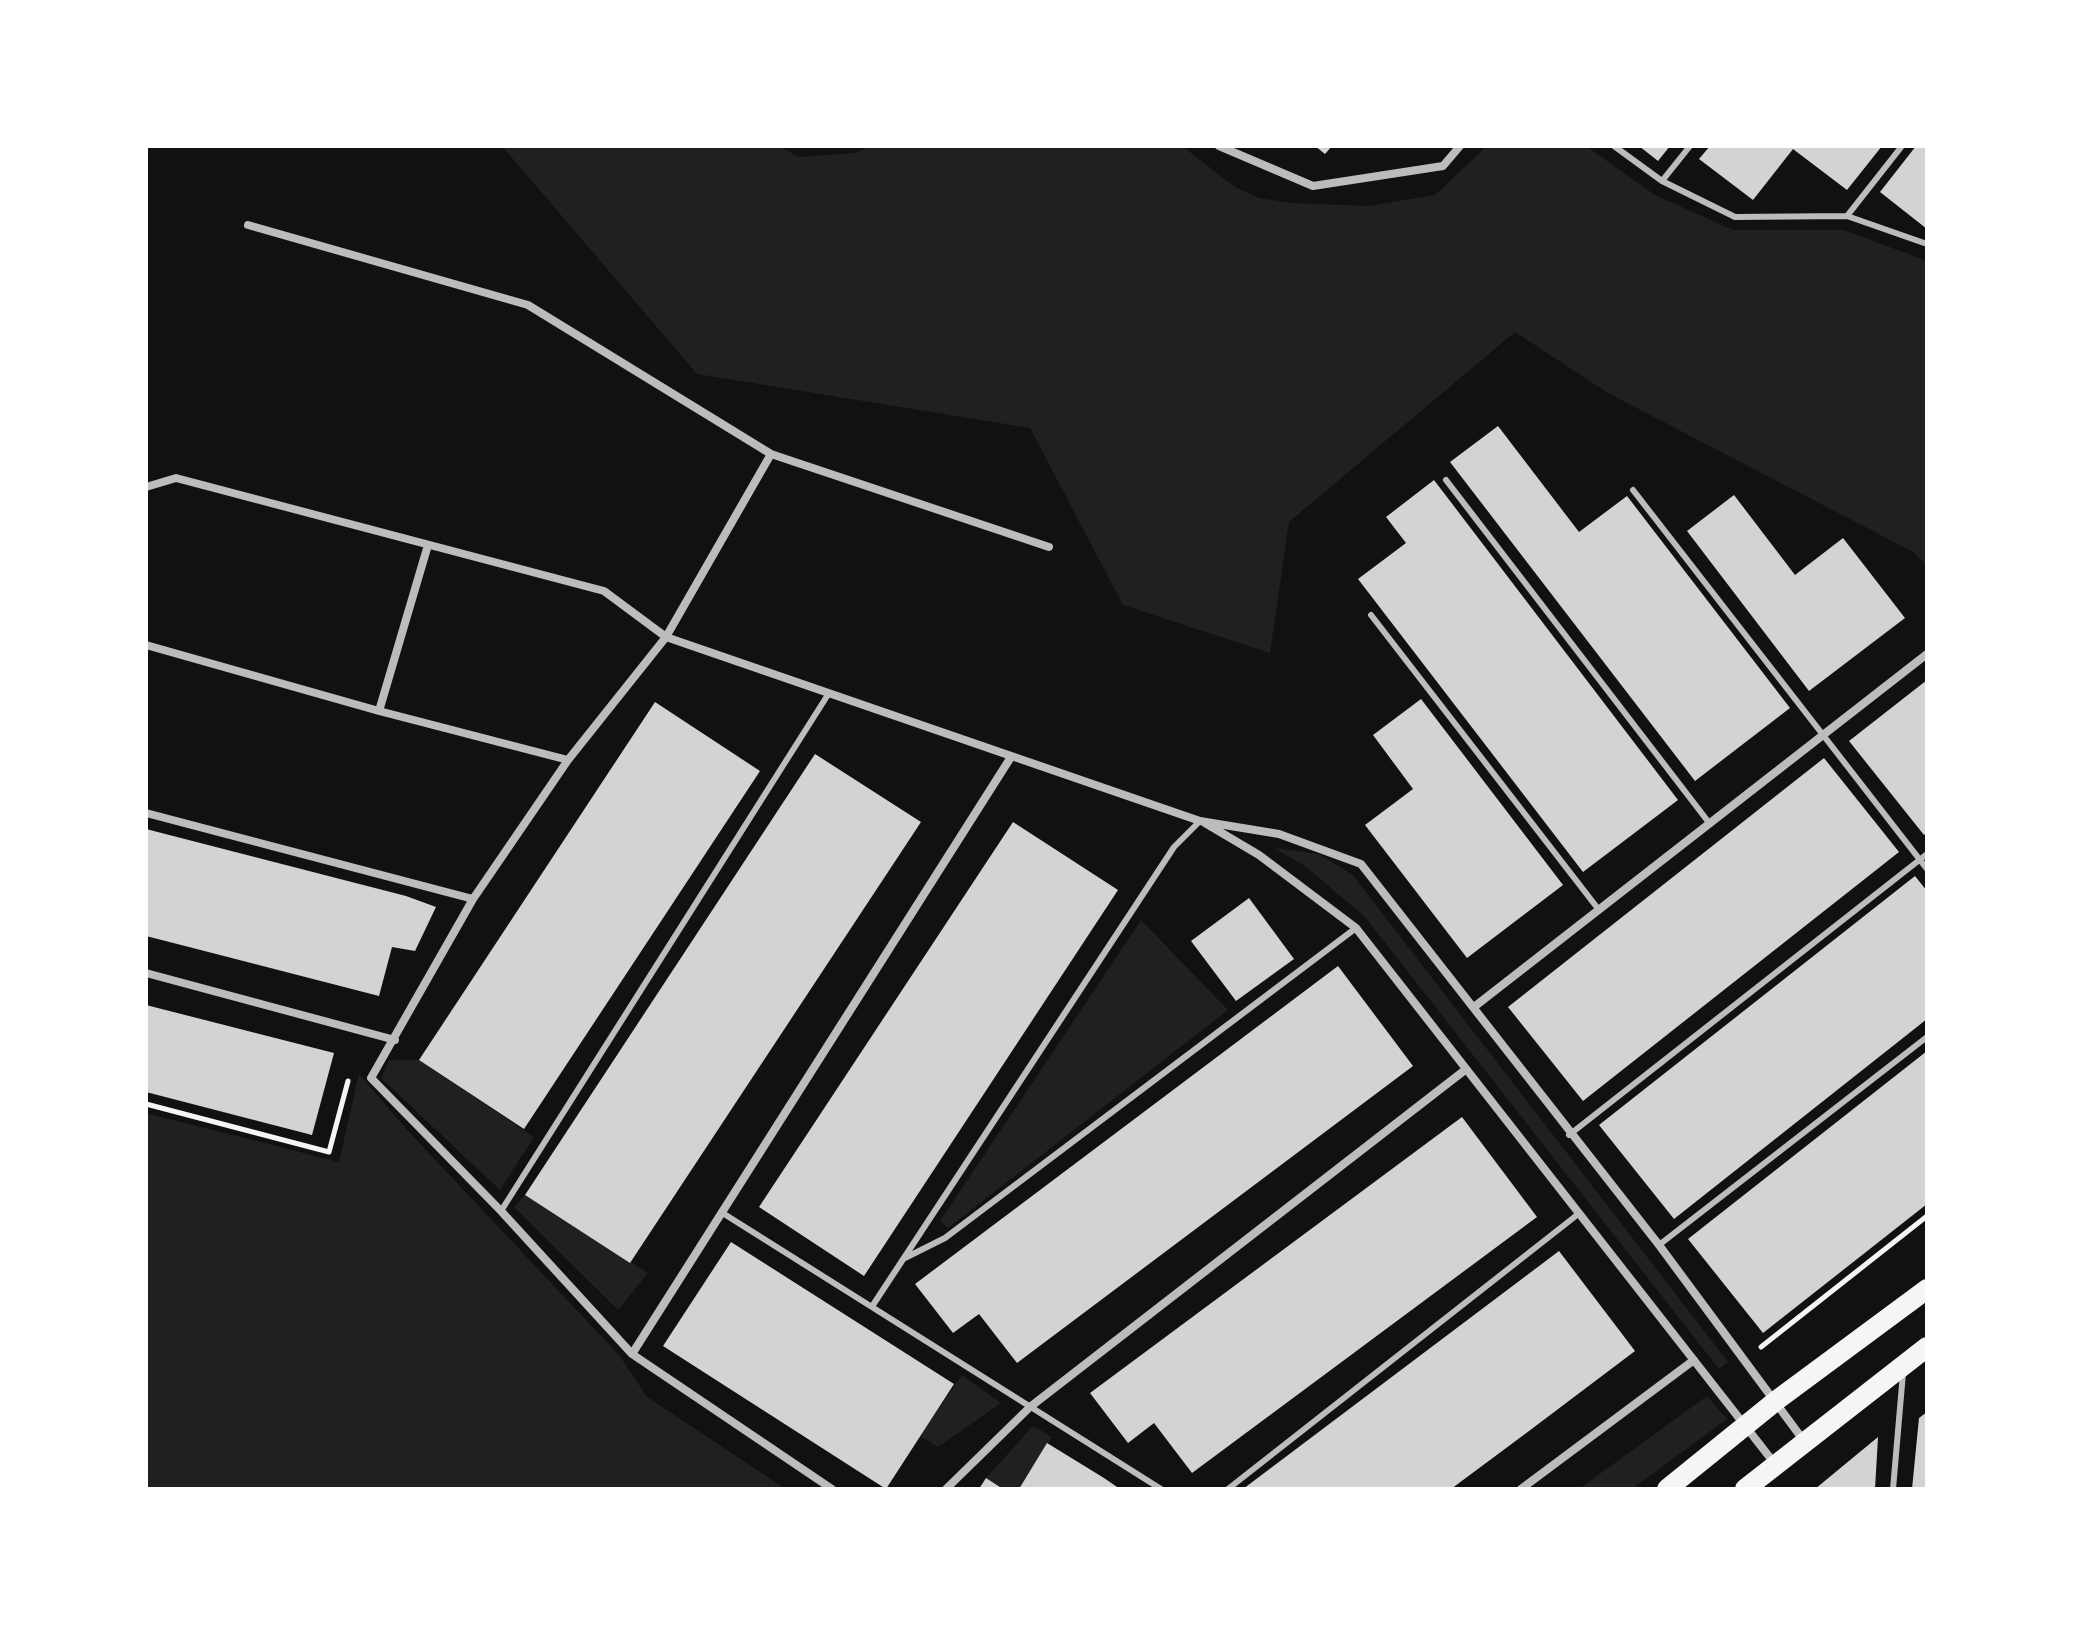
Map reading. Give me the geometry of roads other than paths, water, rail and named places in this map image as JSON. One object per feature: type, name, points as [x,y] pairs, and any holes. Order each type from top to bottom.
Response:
[{"type":"main road","points":[[1667,1489],[1777,1400],[1927,1289]]},
{"type":"main road","points":[[1745,1489],[1927,1347]]},
{"type":"street","points":[[1221,147],[1313,186],[1443,166],[1460,146]]},
{"type":"street","points":[[248,225],[528,305],[771,454],[1049,547]]},
{"type":"street","points":[[771,454],[666,637],[568,760],[473,899],[371,1078],[501,1211],[632,1354],[832,1489]]},
{"type":"street","points":[[146,487],[176,478],[604,591],[666,637],[1200,821],[1279,834],[1361,864],[1474,1007],[1569,1135],[1659,1245],[1777,1400],[1804,1441]]},
{"type":"street","points":[[379,711],[428,545]]},
{"type":"street","points":[[146,645],[379,711],[568,760]]},
{"type":"street","points":[[1474,1007],[1927,654]]},
{"type":"street","points":[[632,1354],[1011,757]]},
{"type":"street","points":[[146,813],[473,899]]},
{"type":"street","points":[[1200,821],[1259,855],[1356,928],[1577,1215],[1775,1464]]},
{"type":"street","points":[[146,973],[395,1040]]},
{"type":"street","points":[[946,1489],[1030,1407],[1465,1070]]},
{"type":"street","points":[[1521,1489],[1694,1360]]},
{"type":"lane","points":[[1614,146],[1662,181],[1735,217],[1847,216],[1927,244]]},
{"type":"lane","points":[[1662,181],[1690,146]]},
{"type":"lane","points":[[1847,216],[1902,146]]},
{"type":"lane","points":[[1446,480],[1710,824]]},
{"type":"lane","points":[[1633,490],[1927,869]]},
{"type":"lane","points":[[1371,615],[1599,910]]},
{"type":"lane","points":[[501,1211],[829,693]]},
{"type":"lane","points":[[873,1305],[1174,847],[1200,821]]},
{"type":"lane","points":[[1569,1135],[1927,854]]},
{"type":"lane","points":[[905,1258],[945,1238],[1356,928]]},
{"type":"lane","points":[[1659,1245],[1927,1037]]},
{"type":"lane","points":[[721,1212],[1161,1489]]},
{"type":"lane","points":[[1228,1489],[1577,1215]]},
{"type":"lane","points":[[1893,1489],[1903,1365]]}]
